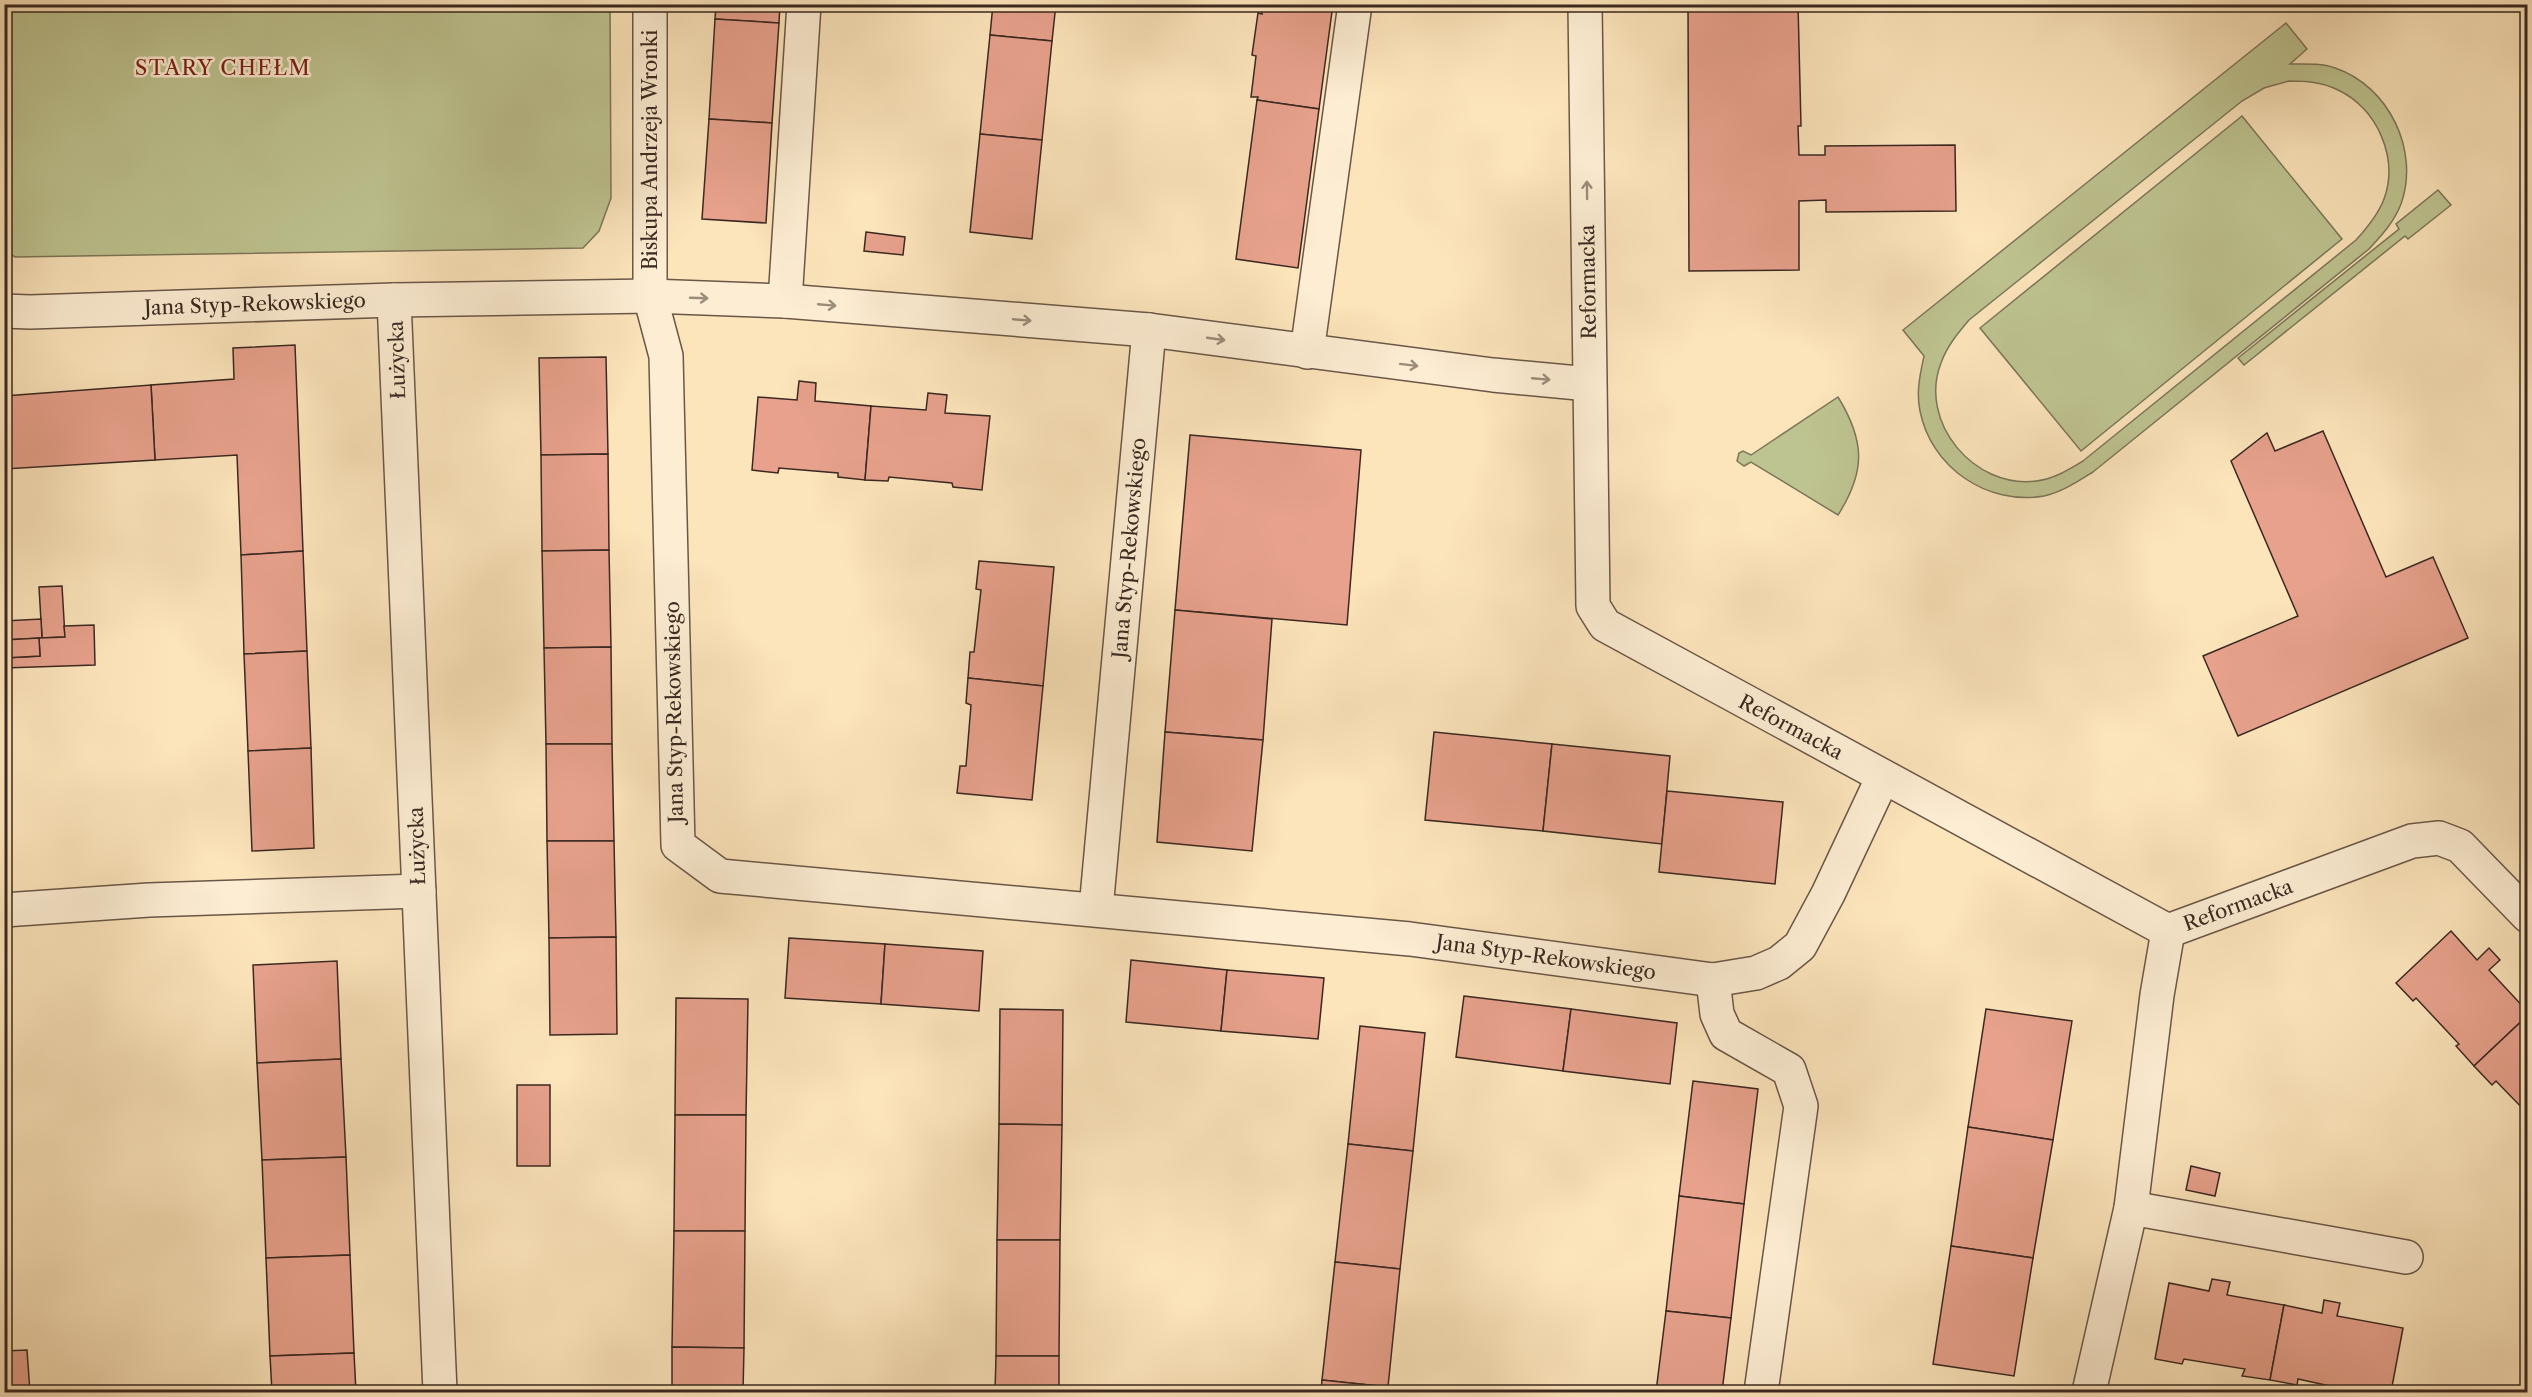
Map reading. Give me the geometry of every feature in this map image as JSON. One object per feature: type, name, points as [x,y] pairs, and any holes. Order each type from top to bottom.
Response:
[{"type":"street","name":"Biskupa Andrzeja Wronki","points":[[650,4],[650,296]]},
{"type":"street","points":[[785,301],[804,4]]},
{"type":"street","points":[[1307,352],[1355,4]]},
{"type":"street","name":"Reformacka","points":[[1585,4],[1593,606],[1605,625],[2168,932],[2412,841],[2439,838],[2460,846],[2528,916]]},
{"type":"street","name":"Jana Styp-Rekowskiego","points":[[650,296],[666,356],[678,845],[720,876],[1410,939],[1713,980],[1756,973],[1779,963],[1800,946],[1828,894],[1883,777]]},
{"type":"street","name":"Jana Styp-Rekowskiego","points":[[4,311],[394,300],[650,296],[785,301],[1149,330],[1493,375],[1589,384]]},
{"type":"street","name":"Łużycka","points":[[394,300],[440,1392]]},
{"type":"street","name":"Jana Styp-Rekowskiego","points":[[1096,909],[1149,330]]},
{"type":"street","points":[[4,910],[149,900],[419,891]]},
{"type":"street","points":[[2089,1392],[2131,1208],[2157,995],[2168,932]]},
{"type":"street","points":[[1713,980],[1717,1014],[1726,1034],[1789,1070],[1802,1106],[1761,1392]]},
{"type":"street","points":[[2131,1208],[2406,1257]]},
{"type":"green space","points":[[5,4],[610,5],[611,198],[599,231],[583,248],[15,257],[4,250]]},
{"type":"green space","points":[[2286,23],[2307,49],[2290,64],[2324,65],[2354,77],[2371,89],[2385,105],[2403,142],[2406,184],[2401,204],[2395,217],[2374,244],[2093,472],[2057,492],[2023,498],[2002,495],[1965,478],[1949,465],[1936,449],[1926,431],[1920,411],[1918,390],[1924,356],[1903,330]],"holes":[[[2289,81],[2314,82],[2338,90],[2352,98],[2374,122],[2386,151],[2389,167],[2388,183],[2382,205],[2364,231],[2356,240],[2083,461],[2061,474],[2036,481],[2013,481],[1992,474],[1973,463],[1957,447],[1945,428],[1937,407],[1936,385],[1946,351],[1969,320],[2242,101],[2264,88]]]},
{"type":"green space","points":[[2242,116],[2342,239],[2081,451],[1980,328]]},
{"type":"green space","points":[[2438,190],[2451,205],[2408,239],[2405,236],[2244,365],[2238,358],[2399,229],[2396,224]]},
{"type":"green space","points":[[1838,397],[1853,428],[1859,456],[1854,484],[1838,515],[1751,462],[1744,466],[1737,461],[1739,453],[1743,451],[1751,455]]},
{"type":"building","points":[[716,4],[780,4],[779,23],[715,19]]},
{"type":"building","points":[[993,4],[1056,4],[1052,41],[990,35]]},
{"type":"building","points":[[1263,4],[1333,4],[1319,109],[1257,100],[1258,97],[1251,97],[1256,56],[1252,55],[1258,13],[1262,14]]},
{"type":"building","points":[[1688,4],[1798,4],[1801,126],[1798,126],[1799,155],[1825,155],[1825,146],[1955,145],[1956,211],[1826,212],[1826,200],[1799,201],[1799,270],[1689,271]]},
{"type":"building","points":[[715,19],[779,23],[772,123],[709,119]]},
{"type":"building","points":[[990,35],[1052,41],[1042,140],[980,134]]},
{"type":"building","points":[[1257,100],[1319,109],[1298,268],[1236,259]]},
{"type":"building","points":[[709,119],[772,123],[766,223],[702,219]]},
{"type":"building","points":[[980,134],[1042,140],[1032,239],[970,232]]},
{"type":"building","points":[[866,232],[905,237],[903,255],[864,251]]},
{"type":"building","points":[[295,345],[303,551],[241,555],[237,455],[155,460],[151,385],[234,379],[233,348]]},
{"type":"building","points":[[606,357],[608,454],[541,455],[539,358]]},
{"type":"building","points":[[799,381],[816,383],[815,401],[871,406],[865,480],[838,477],[838,473],[779,468],[778,473],[752,470],[758,397],[797,400]]},
{"type":"building","points":[[151,385],[155,460],[4,469],[4,396]]},
{"type":"building","points":[[928,393],[947,395],[945,413],[990,416],[982,490],[953,487],[952,483],[889,477],[888,481],[865,480],[871,406],[926,410]]},
{"type":"building","points":[[2323,431],[2386,577],[2433,557],[2468,638],[2238,736],[2203,656],[2298,616],[2231,461],[2267,433],[2275,451]]},
{"type":"building","points":[[1190,435],[1361,450],[1347,625],[1175,610]]},
{"type":"building","points":[[608,454],[609,550],[542,551],[541,455]]},
{"type":"building","points":[[609,550],[611,647],[544,648],[542,551]]},
{"type":"building","points":[[303,551],[307,651],[244,654],[241,555]]},
{"type":"building","points":[[979,561],[1054,567],[1043,686],[968,678],[970,652],[974,652],[981,590],[976,589]]},
{"type":"building","points":[[62,586],[65,637],[42,638],[39,587]]},
{"type":"building","points":[[1175,610],[1272,619],[1263,740],[1165,732]]},
{"type":"building","points":[[41,619],[42,638],[4,640],[4,621]]},
{"type":"building","points":[[94,625],[95,665],[4,668],[4,658],[40,656],[39,638],[65,637],[64,626]]},
{"type":"building","points":[[39,638],[40,656],[4,658],[4,640]]},
{"type":"building","points":[[611,647],[612,744],[546,744],[544,648]]},
{"type":"building","points":[[307,651],[311,748],[248,751],[244,654]]},
{"type":"building","points":[[968,678],[1043,686],[1032,800],[957,793],[960,766],[966,766],[971,705],[966,703]]},
{"type":"building","points":[[1165,732],[1263,740],[1252,851],[1157,842]]},
{"type":"building","points":[[1434,732],[1552,744],[1543,831],[1425,820]]},
{"type":"building","points":[[546,744],[612,744],[614,841],[547,841]]},
{"type":"building","points":[[1552,744],[1670,756],[1662,844],[1543,831]]},
{"type":"building","points":[[311,748],[314,848],[252,851],[248,751]]},
{"type":"building","points":[[1667,791],[1783,802],[1775,884],[1659,872]]},
{"type":"building","points":[[547,841],[614,841],[616,937],[549,938]]},
{"type":"building","points":[[2451,931],[2477,960],[2489,948],[2500,960],[2489,970],[2528,1012],[2528,1015],[2474,1066],[2456,1046],[2459,1044],[2416,998],[2413,1001],[2396,983]]},
{"type":"building","points":[[616,937],[617,1034],[550,1035],[549,938]]},
{"type":"building","points":[[789,938],[885,944],[881,1004],[785,998]]},
{"type":"building","points":[[885,944],[983,951],[979,1011],[881,1004]]},
{"type":"building","points":[[1131,960],[1227,970],[1221,1031],[1126,1022]]},
{"type":"building","points":[[337,961],[341,1059],[257,1063],[253,965]]},
{"type":"building","points":[[1227,970],[1324,978],[1318,1039],[1221,1031]]},
{"type":"building","points":[[4,985],[9,1044],[4,1045]]},
{"type":"building","points":[[1464,996],[1571,1009],[1563,1071],[1456,1057]]},
{"type":"building","points":[[676,998],[748,999],[746,1115],[675,1115]]},
{"type":"building","points":[[1000,1009],[1063,1010],[1062,1125],[999,1124]]},
{"type":"building","points":[[1571,1009],[1677,1023],[1670,1084],[1563,1071]]},
{"type":"building","points":[[1986,1009],[2072,1021],[2053,1140],[1968,1127]]},
{"type":"building","points":[[2528,1015],[2528,1114],[2496,1081],[2492,1085],[2474,1066]]},
{"type":"building","points":[[1360,1026],[1425,1033],[1413,1151],[1348,1144]]},
{"type":"building","points":[[341,1059],[346,1157],[262,1160],[257,1063]]},
{"type":"building","points":[[1693,1081],[1758,1089],[1744,1204],[1679,1196]]},
{"type":"building","points":[[517,1085],[550,1085],[550,1166],[517,1166]]},
{"type":"building","points":[[675,1115],[746,1115],[745,1231],[674,1231]]},
{"type":"building","points":[[999,1124],[1062,1125],[1060,1240],[997,1240]]},
{"type":"building","points":[[1968,1127],[2053,1140],[2033,1258],[1951,1246]]},
{"type":"building","points":[[1348,1144],[1413,1151],[1400,1269],[1335,1262]]},
{"type":"building","points":[[346,1157],[350,1255],[266,1258],[262,1160]]},
{"type":"building","points":[[2191,1166],[2220,1173],[2215,1196],[2186,1190]]},
{"type":"building","points":[[1679,1196],[1744,1204],[1731,1318],[1666,1311]]},
{"type":"building","points":[[674,1231],[745,1231],[744,1348],[672,1347]]},
{"type":"building","points":[[997,1240],[1060,1240],[1059,1356],[996,1356]]},
{"type":"building","points":[[1951,1246],[2033,1258],[2014,1376],[1933,1364]]},
{"type":"building","points":[[350,1255],[354,1353],[270,1356],[266,1258]]},
{"type":"building","points":[[1335,1262],[1400,1269],[1388,1387],[1322,1380]]},
{"type":"building","points":[[2212,1279],[2230,1282],[2227,1295],[2284,1305],[2270,1380],[2242,1376],[2245,1369],[2184,1359],[2182,1364],[2155,1359],[2169,1283],[2209,1291]]},
{"type":"building","points":[[2324,1300],[2340,1303],[2337,1316],[2403,1328],[2391,1392],[2357,1392],[2298,1379],[2297,1385],[2270,1380],[2284,1305],[2322,1313]]},
{"type":"building","points":[[1666,1311],[1731,1318],[1722,1392],[1656,1392]]},
{"type":"building","points":[[672,1347],[744,1348],[743,1392],[672,1392]]},
{"type":"building","points":[[27,1350],[30,1392],[4,1392],[4,1351]]},
{"type":"building","points":[[354,1353],[356,1392],[272,1392],[270,1356]]},
{"type":"building","points":[[996,1356],[1059,1356],[1059,1392],[995,1392]]},
{"type":"building","points":[[1322,1380],[1388,1387],[1387,1392],[1321,1392]]},
{"type":"district","name":"STARY CHEŁM","points":[[223,67]]}]
